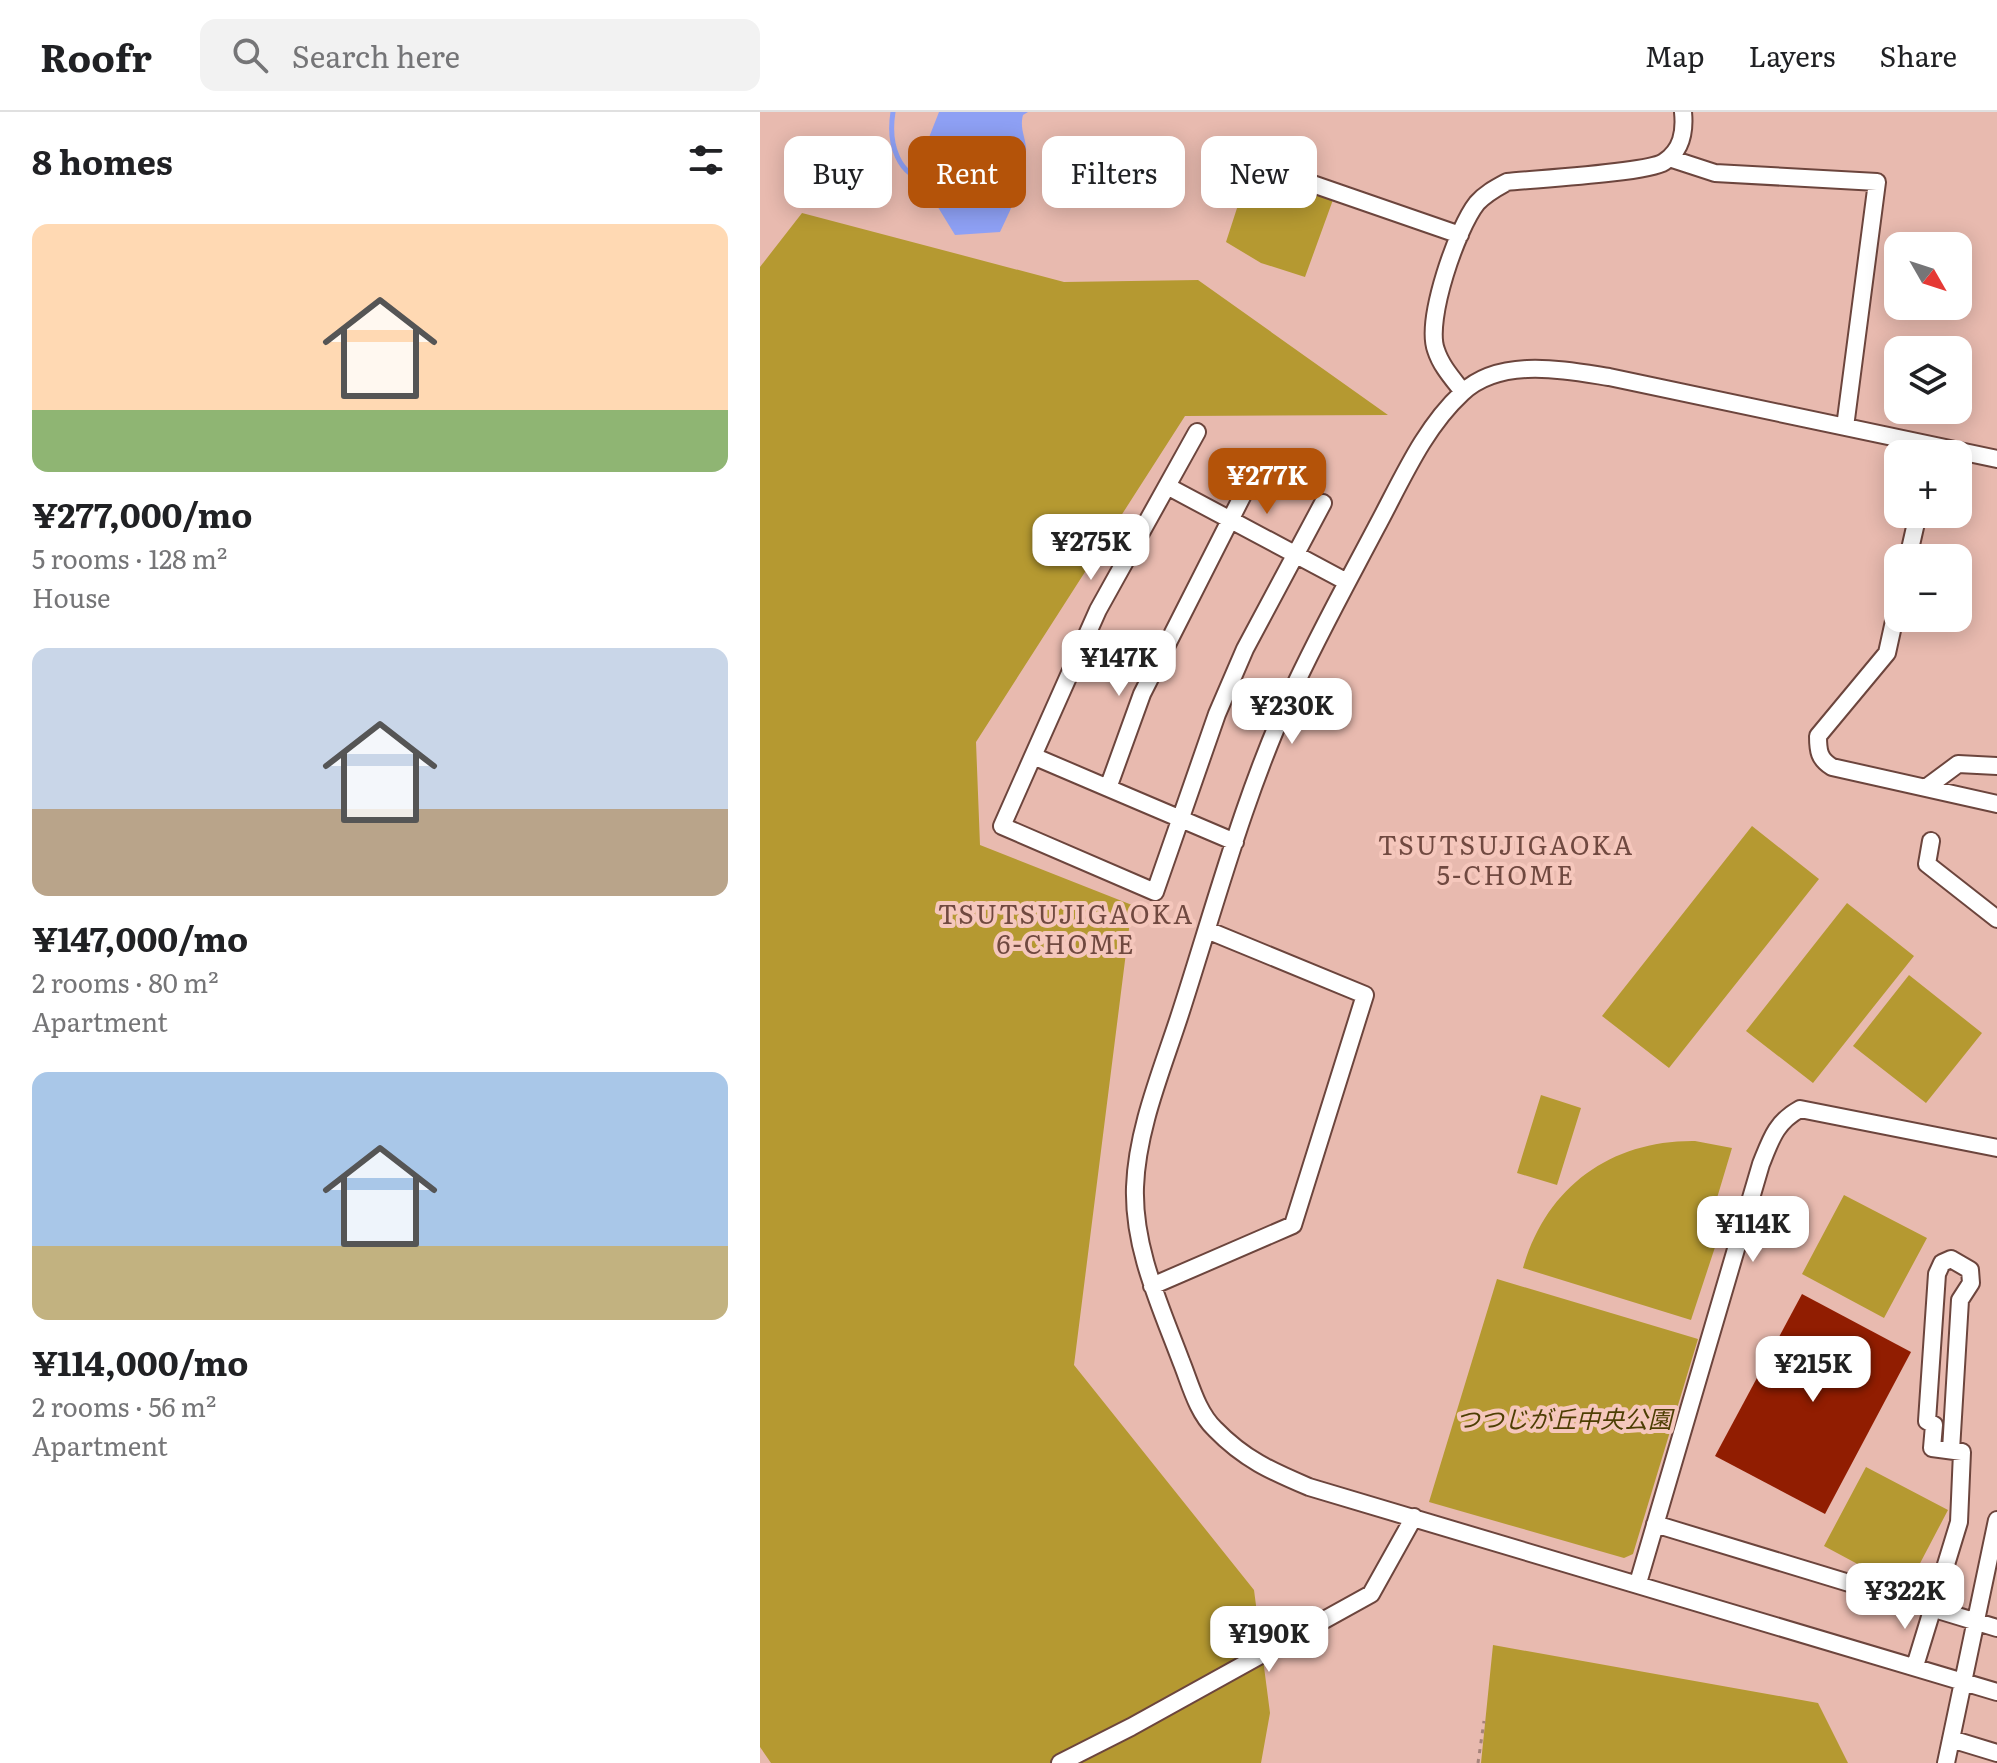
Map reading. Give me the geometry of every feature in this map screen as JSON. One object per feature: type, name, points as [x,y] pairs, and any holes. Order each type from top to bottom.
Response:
[{"type":"street","points":[[1463,392],[1446,370],[1433,335],[1435,313],[1460,235],[1477,204],[1490,191],[1507,182],[1656,166],[1669,158],[1685,131],[1683,112]]},
{"type":"street","points":[[1669,158],[1715,173],[1877,182],[1845,427]]},
{"type":"street","points":[[1317,186],[1460,235]]},
{"type":"street","points":[[1894,440],[1609,377],[1553,369],[1516,370],[1482,380],[1463,392],[1433,427],[1347,582],[1289,697],[1235,842],[1142,1139],[1135,1187],[1139,1241],[1152,1286],[1196,1399],[1215,1430],[1257,1466],[1309,1487],[1997,1692]]},
{"type":"street","points":[[1197,432],[1098,610],[1002,826],[1155,892],[1234,675],[1323,503]]},
{"type":"street","points":[[1972,456],[1997,459]]},
{"type":"street","points":[[1108,788],[1142,694],[1252,477]]},
{"type":"street","points":[[1167,486],[1347,582]]},
{"type":"street","points":[[1892,632],[1887,653],[1818,736],[1818,750],[1823,761],[1832,767],[1997,804]]},
{"type":"street","points":[[1033,756],[1235,842]]},
{"type":"street","points":[[1927,787],[1958,764],[1997,766]]},
{"type":"street","points":[[1931,841],[1927,864],[1997,919]]},
{"type":"street","points":[[1152,1286],[1293,1225],[1365,995],[1207,930]]},
{"type":"street","points":[[1638,1583],[1761,1164],[1775,1128],[1785,1117],[1800,1109],[1826,1111],[1997,1148]]},
{"type":"street","points":[[1915,1666],[1959,1522],[1962,1452],[1932,1448],[1934,1425],[1927,1421],[1937,1274],[1942,1263],[1951,1259],[1970,1270],[1971,1283],[1960,1300],[1951,1450]]},
{"type":"street","points":[[1060,1763],[1371,1594],[1414,1517]]},
{"type":"street","points":[[1946,1763],[1995,1546],[1997,1520]]},
{"type":"street","points":[[1655,1524],[1997,1628]]},
{"type":"street","points":[[1951,1739],[1997,1753]]},
{"type":"path","points":[[1478,1763],[1484,1721]]},
{"type":"green space","points":[[1317,191],[1334,197],[1305,277],[1261,263],[1226,242],[1237,208],[1317,208]]},
{"type":"green space","points":[[802,213],[1064,282],[1198,280],[1388,415],[1185,416],[976,742],[980,845],[1132,905],[1074,1365],[1254,1590],[1270,1713],[1261,1763],[771,1763],[760,1747],[760,267]]},
{"type":"green space","points":[[1752,826],[1819,879],[1669,1068],[1602,1016]]},
{"type":"green space","points":[[1847,903],[1914,956],[1813,1083],[1746,1031]]},
{"type":"green space","points":[[1909,975],[1982,1033],[1926,1103],[1853,1046]]},
{"type":"green space","points":[[1541,1095],[1581,1108],[1557,1185],[1517,1173]]},
{"type":"green space","points":[[1695,1141],[1732,1148],[1708,1228],[1720,1232],[1691,1320],[1523,1268],[1548,1214],[1565,1192],[1586,1174],[1610,1159],[1636,1149]]},
{"type":"green space","points":[[1844,1195],[1927,1238],[1884,1318],[1802,1274]]},
{"type":"green space","name":"つつじが丘中央公園","points":[[1497,1279],[1698,1339],[1633,1554],[1624,1558],[1429,1502]]},
{"type":"green space","points":[[1866,1467],[1948,1510],[1906,1590],[1824,1546]]},
{"type":"green space","points":[[1493,1645],[1818,1703],[1848,1763],[1481,1763]]},
{"type":"water","points":[[939,112],[1028,112],[1022,120],[1023,136],[930,136]]},
{"type":"water","points":[[938,208],[1011,208],[1000,232],[955,235]]},
{"type":"building","points":[[1802,1294],[1911,1352],[1825,1514],[1715,1456]]},
{"type":"waterway","points":[[893,112],[894,146],[897,157],[908,171]]},
{"type":"district","name":"TSUTSUJIGAOKA 5-CHOME","points":[[1506,861]]},
{"type":"district","name":"TSUTSUJIGAOKA 6-CHOME","points":[[1066,930]]}]
